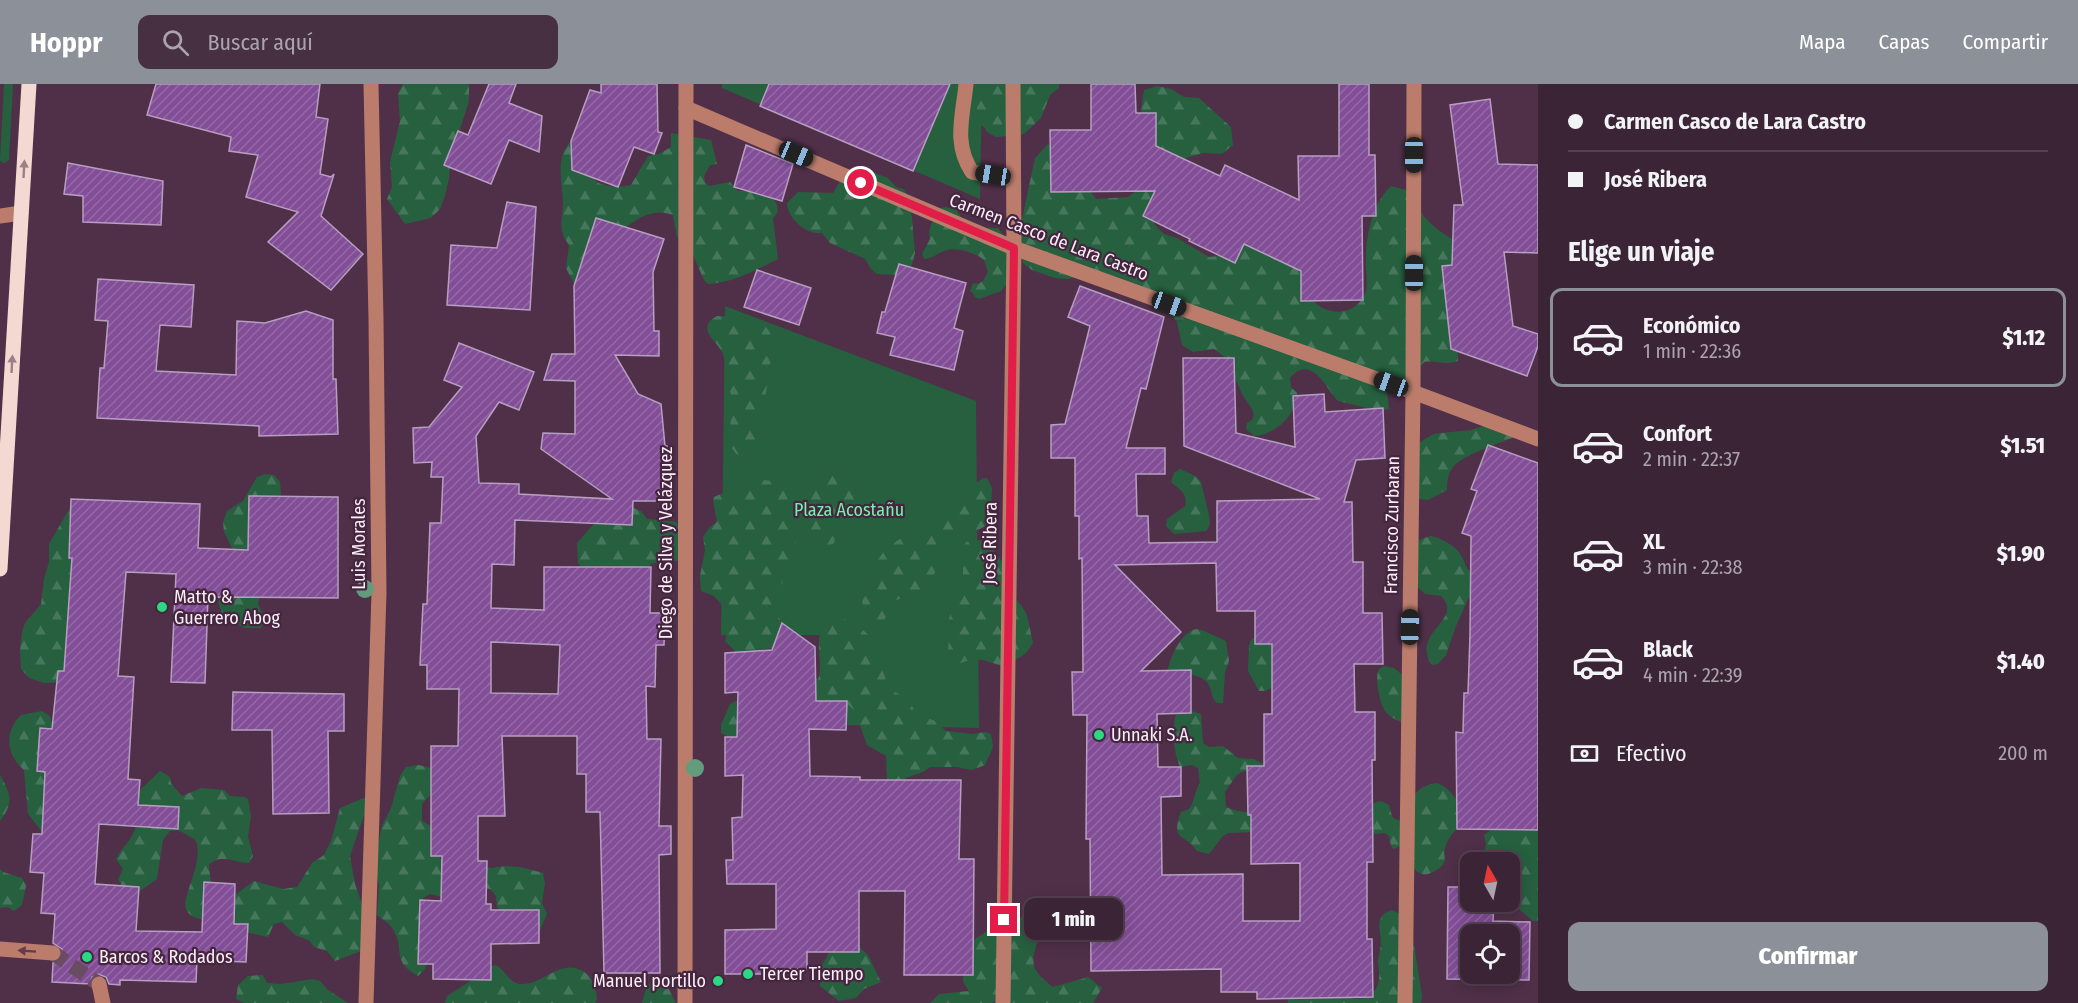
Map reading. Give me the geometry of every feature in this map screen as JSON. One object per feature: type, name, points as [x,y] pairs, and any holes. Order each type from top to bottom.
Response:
[{"type":"main road","points":[[0,569],[29,84]]},
{"type":"street","name":"Luis Morales","points":[[366,1003],[379,593],[371,84]]},
{"type":"street","name":"Diego de Silva y Velázquez","points":[[685,1003],[686,84]]},
{"type":"street","points":[[966,84],[959,135],[964,160],[972,172],[1013,179]]},
{"type":"street","name":"José Ribera","points":[[1003,1003],[1014,248],[1013,84]]},
{"type":"street","name":"Francisco Zurbaran","points":[[1405,1003],[1413,392],[1414,84]]},
{"type":"street","name":"Carmen Casco de Lara Castro","points":[[686,108],[1014,248],[1538,439]]},
{"type":"street","points":[[0,216],[21,213]]},
{"type":"street","points":[[0,949],[53,953]]},
{"type":"street","points":[[99,984],[103,1003]]},
{"type":"green space","points":[[4,84],[13,84],[9,160],[5,163],[0,160]]},
{"type":"green space","points":[[403,84],[469,84],[469,101],[450,160],[449,178],[440,209],[431,218],[405,224],[387,199],[392,187],[390,162],[400,121],[398,93]]},
{"type":"green space","points":[[722,84],[982,84],[980,199],[722,88]]},
{"type":"green space","points":[[978,84],[1059,84],[1059,88],[1050,95],[1041,118],[1025,133],[996,137],[976,122]]},
{"type":"green space","points":[[1157,86],[1171,89],[1184,97],[1199,98],[1231,127],[1233,145],[1222,154],[1203,153],[1186,158],[1166,182],[1155,209],[1154,224],[1164,234],[1177,238],[1209,257],[1237,254],[1241,251],[1248,228],[1301,260],[1308,292],[1315,303],[1329,311],[1345,311],[1359,303],[1366,292],[1367,243],[1371,222],[1379,202],[1391,186],[1406,190],[1426,219],[1454,240],[1458,361],[1424,362],[1420,367],[1417,380],[1387,391],[1389,409],[1380,411],[1338,401],[1317,374],[1304,369],[1298,371],[1290,378],[1291,387],[1297,393],[1289,416],[1270,432],[1254,436],[1246,429],[1247,423],[1254,415],[1252,409],[1242,394],[1227,359],[1214,349],[1193,352],[1182,345],[1177,322],[1162,304],[1091,276],[1055,278],[1032,270],[1023,263],[1020,247],[1022,219],[1035,158],[1048,144],[1061,151],[1096,199],[1128,197],[1139,189],[1148,124],[1141,112],[1144,90]]},
{"type":"green space","points":[[671,133],[711,140],[717,164],[710,165],[704,176],[709,186],[730,182],[738,191],[762,191],[771,194],[778,209],[773,218],[778,259],[735,279],[708,284],[692,253],[677,237],[673,215],[658,212],[644,216],[617,235],[575,286],[566,268],[569,245],[563,235],[562,226],[561,161],[567,145],[574,138],[596,182],[609,186],[631,185],[648,156],[659,154],[671,147]]},
{"type":"green space","points":[[847,170],[867,170],[888,178],[907,194],[915,253],[912,265],[899,275],[877,274],[865,259],[830,243],[822,233],[804,229],[794,220],[788,209],[787,203],[798,192],[833,193]]},
{"type":"green space","points":[[944,207],[956,209],[965,224],[980,228],[998,228],[1010,245],[1009,281],[1001,291],[979,299],[970,291],[973,283],[978,284],[983,281],[988,272],[981,257],[951,249],[924,259],[922,254],[930,239],[931,225],[937,211]]},
{"type":"green space","name":"Plaza Acostañu","points":[[725,306],[976,401],[979,728],[839,725],[831,635],[721,635]]},
{"type":"green space","points":[[717,316],[743,319],[763,325],[774,340],[765,399],[754,429],[758,453],[746,462],[737,455],[729,442],[733,401],[723,354],[707,330],[710,321]]},
{"type":"green space","points":[[1506,419],[1519,424],[1519,435],[1458,462],[1451,469],[1447,490],[1428,500],[1419,499],[1419,443],[1433,434],[1471,430]]},
{"type":"green space","points":[[1180,469],[1195,476],[1201,482],[1210,524],[1206,531],[1174,534],[1166,526],[1167,519],[1185,506],[1186,502],[1184,495],[1171,482],[1174,473]]},
{"type":"green space","points":[[826,473],[843,478],[852,489],[856,500],[838,529],[834,543],[828,546],[806,527],[812,489],[820,477]]},
{"type":"green space","points":[[265,474],[274,475],[280,482],[281,494],[258,604],[265,620],[261,628],[244,628],[223,616],[218,602],[227,586],[232,548],[224,532],[223,522],[227,511],[243,501],[257,477]]},
{"type":"green space","points":[[987,478],[992,488],[990,524],[952,542],[945,548],[937,562],[927,591],[893,601],[884,621],[872,625],[864,610],[861,596],[874,578],[877,561],[884,551],[898,540],[928,527],[932,520],[967,500],[971,495],[973,485]]},
{"type":"green space","points":[[761,480],[774,481],[786,486],[793,503],[798,536],[782,573],[783,582],[775,591],[777,612],[786,629],[777,647],[738,654],[725,641],[731,615],[714,596],[701,591],[700,576],[705,550],[703,537],[717,522],[714,497],[741,485]]},
{"type":"green space","points":[[81,501],[67,682],[44,683],[29,678],[21,669],[22,632],[25,623],[41,604],[49,562],[49,544],[71,506]]},
{"type":"green space","points":[[631,507],[641,511],[647,519],[676,522],[686,560],[653,563],[638,574],[615,566],[581,567],[578,563],[577,543],[600,517]]},
{"type":"green space","points":[[1431,536],[1448,543],[1459,552],[1471,573],[1472,590],[1446,655],[1438,664],[1432,665],[1427,653],[1428,643],[1447,613],[1447,605],[1441,596],[1425,594],[1416,586],[1411,546]]},
{"type":"green space","points":[[985,540],[1004,564],[1012,596],[1027,615],[1033,643],[1026,653],[1005,667],[973,660],[952,667],[947,665],[949,638],[947,625],[953,598],[963,575],[963,548],[966,542]]},
{"type":"green space","points":[[840,617],[853,623],[870,637],[879,655],[889,689],[907,698],[917,714],[935,721],[946,731],[991,734],[993,747],[985,765],[972,770],[957,767],[930,767],[906,778],[900,792],[887,780],[886,756],[867,745],[855,711],[845,702],[737,735],[728,736],[721,733],[721,725],[730,704],[744,697],[818,679],[820,635],[823,627],[829,621]]},
{"type":"green space","points":[[1196,629],[1226,641],[1229,661],[1225,672],[1223,703],[1215,701],[1209,685],[1201,678],[1190,674],[1167,673],[1173,654],[1181,641],[1190,631]]},
{"type":"green space","points":[[1256,637],[1269,639],[1275,650],[1280,684],[1265,691],[1259,691],[1248,671],[1249,645]]},
{"type":"green space","points":[[1384,666],[1394,668],[1406,678],[1410,726],[1390,716],[1383,707],[1377,678],[1379,669]]},
{"type":"green space","points":[[1188,710],[1201,714],[1203,743],[1209,747],[1223,746],[1238,758],[1254,759],[1265,765],[1260,769],[1241,772],[1225,792],[1226,807],[1257,815],[1254,832],[1228,833],[1209,854],[1197,851],[1180,836],[1177,828],[1181,812],[1189,809],[1200,783],[1198,768],[1192,765],[1180,767],[1175,748],[1173,734],[1176,715]]},
{"type":"green space","points":[[42,711],[50,716],[52,724],[47,838],[28,814],[24,770],[14,757],[9,743],[12,728],[21,715]]},
{"type":"green space","points":[[419,765],[440,770],[443,781],[422,804],[422,821],[436,829],[437,850],[441,860],[451,858],[491,868],[520,867],[543,873],[545,883],[542,904],[547,913],[539,933],[523,930],[497,907],[496,896],[490,889],[480,887],[450,899],[430,894],[422,899],[427,963],[418,976],[404,965],[393,929],[377,915],[379,885],[376,873],[377,848],[382,826],[391,808],[400,776],[406,767]]},
{"type":"green space","points":[[160,771],[170,777],[171,783],[182,796],[201,788],[224,790],[230,796],[248,799],[251,816],[248,837],[253,856],[249,863],[223,859],[209,865],[212,893],[203,920],[190,915],[185,903],[197,862],[198,849],[195,840],[181,831],[170,831],[163,840],[157,879],[137,893],[123,888],[118,879],[123,869],[116,859],[135,831],[139,791]]},
{"type":"green space","points":[[0,775],[9,793],[9,803],[0,821]]},
{"type":"green space","points":[[1436,783],[1447,789],[1459,804],[1457,829],[1446,846],[1443,864],[1433,872],[1422,874],[1409,862],[1400,846],[1394,849],[1391,846],[1389,836],[1384,833],[1368,835],[1367,805],[1381,801],[1389,805],[1394,818],[1408,821],[1415,795],[1422,788]]},
{"type":"green space","points":[[371,795],[350,856],[355,884],[361,901],[364,902],[364,950],[335,961],[327,951],[314,947],[310,941],[295,935],[282,922],[274,924],[268,937],[250,933],[232,933],[231,898],[254,881],[283,889],[297,887],[312,863],[324,855],[331,841],[340,808]]},
{"type":"green space","points":[[1538,828],[1538,921],[1533,921],[1520,910],[1520,852],[1484,852],[1486,845],[1484,835],[1492,829]]},
{"type":"green space","points":[[0,869],[22,878],[26,886],[22,905],[14,911],[8,907],[0,908]]},
{"type":"green space","points":[[1392,910],[1410,919],[1422,996],[1421,1003],[1288,1003],[1287,997],[1358,999],[1372,994],[1378,985],[1379,977],[1380,921],[1384,914]]},
{"type":"green space","points":[[1023,917],[1039,937],[1033,960],[1040,976],[1053,987],[1088,977],[1102,988],[1093,1003],[998,1003],[995,1001],[992,1003],[930,1003],[939,994],[969,991],[963,982],[963,968],[975,939],[1004,920]]},
{"type":"green space","points":[[854,942],[868,955],[881,982],[864,989],[856,998],[839,1001],[820,986],[820,969],[831,949]]},
{"type":"green space","points":[[496,965],[514,982],[521,984],[536,981],[559,970],[575,968],[583,971],[592,980],[597,999],[595,1003],[445,1003],[447,996],[469,982],[480,970]]},
{"type":"green space","points":[[263,975],[267,983],[281,984],[312,979],[320,981],[328,990],[348,1003],[244,1003],[236,999],[238,985],[248,976]]},
{"type":"green space","points":[[666,984],[676,1003],[642,1003],[647,985]]},
{"type":"building","points":[[156,84],[320,84],[316,117],[328,119],[320,174],[331,177],[334,174],[321,216],[363,254],[331,290],[268,242],[298,212],[246,197],[258,155],[229,151],[231,137],[147,115]]},
{"type":"building","points":[[489,84],[516,84],[509,103],[542,116],[539,152],[509,140],[491,184],[444,165],[458,131],[468,135]]},
{"type":"building","points":[[601,84],[657,84],[658,132],[662,133],[654,154],[634,147],[618,187],[572,170],[571,141],[590,90],[601,93]]},
{"type":"building","points":[[769,84],[950,84],[913,171],[760,106]]},
{"type":"building","points":[[1091,84],[1135,84],[1136,113],[1156,113],[1156,146],[1220,176],[1225,165],[1299,200],[1298,156],[1339,156],[1339,84],[1369,84],[1369,155],[1375,155],[1376,216],[1362,216],[1363,300],[1301,301],[1301,271],[1244,244],[1235,263],[1143,216],[1155,191],[1051,192],[1050,130],[1091,130]]},
{"type":"building","points":[[1490,99],[1498,164],[1538,165],[1538,253],[1504,252],[1513,326],[1538,334],[1538,346],[1527,376],[1451,349],[1442,266],[1452,265],[1454,205],[1463,205],[1450,105]]},
{"type":"building","points":[[746,145],[793,164],[782,201],[734,187]]},
{"type":"building","points":[[68,163],[163,181],[161,225],[83,222],[83,196],[64,194]]},
{"type":"building","points":[[507,202],[536,207],[530,310],[447,305],[451,245],[497,248]]},
{"type":"building","points":[[596,218],[664,239],[653,272],[654,331],[659,331],[659,356],[615,355],[638,394],[661,404],[665,446],[667,446],[668,501],[633,501],[632,525],[515,520],[514,565],[492,564],[491,608],[544,610],[544,567],[651,567],[650,613],[665,613],[664,645],[656,645],[655,687],[646,686],[647,739],[661,739],[659,826],[671,826],[671,854],[659,855],[660,973],[604,973],[600,812],[586,812],[586,774],[577,774],[577,736],[502,736],[505,816],[478,816],[478,861],[487,861],[486,904],[491,904],[491,910],[539,910],[539,943],[491,944],[491,980],[433,979],[433,964],[418,964],[420,900],[441,901],[442,856],[431,856],[431,746],[458,746],[459,689],[427,689],[427,665],[420,665],[423,604],[427,604],[430,523],[441,523],[443,477],[431,477],[432,462],[414,463],[413,428],[429,427],[462,387],[444,380],[459,343],[534,372],[519,410],[499,402],[476,436],[479,483],[519,484],[519,494],[612,499],[541,449],[543,433],[575,434],[575,381],[544,380],[552,354],[575,354],[574,286]],"holes":[[[491,642],[560,645],[558,694],[491,693]]]},
{"type":"building","points":[[899,264],[966,283],[954,328],[963,331],[954,370],[890,355],[895,337],[877,333]]},
{"type":"building","points":[[757,270],[811,288],[799,325],[744,307]]},
{"type":"building","points":[[98,279],[194,285],[191,327],[160,325],[156,371],[236,375],[237,321],[265,323],[306,311],[333,320],[333,379],[336,379],[338,434],[259,436],[259,426],[97,418],[100,368],[104,368],[108,321],[95,320]]},
{"type":"building","points":[[1080,286],[1164,317],[1146,389],[1141,388],[1126,448],[1165,448],[1165,474],[1136,474],[1137,516],[1148,516],[1149,543],[1217,542],[1217,501],[1320,499],[1184,446],[1183,358],[1234,358],[1236,433],[1295,447],[1293,396],[1324,394],[1325,412],[1383,408],[1385,458],[1356,460],[1344,502],[1352,502],[1353,562],[1363,562],[1363,613],[1382,613],[1383,664],[1354,664],[1355,712],[1375,712],[1375,760],[1372,760],[1373,862],[1367,862],[1367,939],[1372,939],[1373,997],[1257,999],[1257,992],[1221,992],[1221,969],[1091,971],[1090,839],[1086,839],[1087,715],[1073,715],[1072,672],[1083,672],[1082,558],[1079,559],[1079,516],[1075,516],[1075,458],[1051,458],[1051,425],[1065,424],[1090,326],[1068,317]],"holes":[[[1216,563],[1217,611],[1255,611],[1255,644],[1272,644],[1272,714],[1264,714],[1264,766],[1247,766],[1248,815],[1251,815],[1251,864],[1300,863],[1300,921],[1243,921],[1243,874],[1162,875],[1161,797],[1181,796],[1181,767],[1158,767],[1157,714],[1191,713],[1191,670],[1141,671],[1181,632],[1115,565]]]},
{"type":"building","points":[[1488,445],[1538,463],[1538,830],[1457,829],[1456,732],[1463,733],[1464,693],[1468,693],[1470,635],[1471,536],[1462,533],[1477,491],[1471,489]]},
{"type":"building","points":[[249,496],[338,497],[338,598],[208,597],[205,683],[171,682],[176,574],[126,572],[118,676],[134,677],[128,779],[140,780],[138,805],[179,807],[178,829],[99,824],[95,884],[139,887],[136,931],[202,932],[204,882],[235,884],[234,924],[248,924],[246,962],[197,960],[196,982],[120,980],[120,985],[109,984],[106,977],[98,974],[92,977],[90,984],[52,982],[53,963],[61,958],[62,949],[53,943],[55,914],[41,913],[44,873],[30,872],[33,834],[42,834],[45,772],[37,771],[40,728],[52,729],[58,671],[64,671],[72,558],[69,558],[71,499],[200,504],[198,548],[248,550]]},
{"type":"building","points":[[782,623],[815,647],[816,701],[847,701],[846,730],[809,729],[810,776],[860,777],[860,780],[961,780],[959,859],[974,859],[973,975],[904,975],[905,891],[859,891],[859,952],[807,952],[807,969],[772,969],[772,974],[725,974],[725,930],[776,929],[776,884],[727,884],[726,860],[733,860],[732,818],[742,817],[743,775],[725,776],[725,737],[737,737],[738,692],[725,693],[725,653],[772,650]]},
{"type":"building","points":[[233,692],[344,694],[344,731],[328,731],[329,813],[273,814],[272,730],[232,730]]},
{"type":"building","points":[[1448,887],[1460,887],[1460,912],[1493,912],[1493,921],[1530,922],[1529,980],[1520,980],[1520,924],[1460,924],[1460,979],[1447,979]]},
{"type":"tunnel","points":[[53,953],[99,984]]},
{"type":"place","name":"Matto & Guerrero Abog","points":[[162,607]]},
{"type":"place","name":"Unnaki S.A.","points":[[1099,735]]},
{"type":"place","name":"Barcos & Rodados","points":[[87,957]]},
{"type":"place","name":"Tercer Tiempo","points":[[748,974]]},
{"type":"place","name":"Manuel portillo","points":[[718,981]]},
{"type":"route","points":[[861,183],[1014,248],[1004,920]]}]
